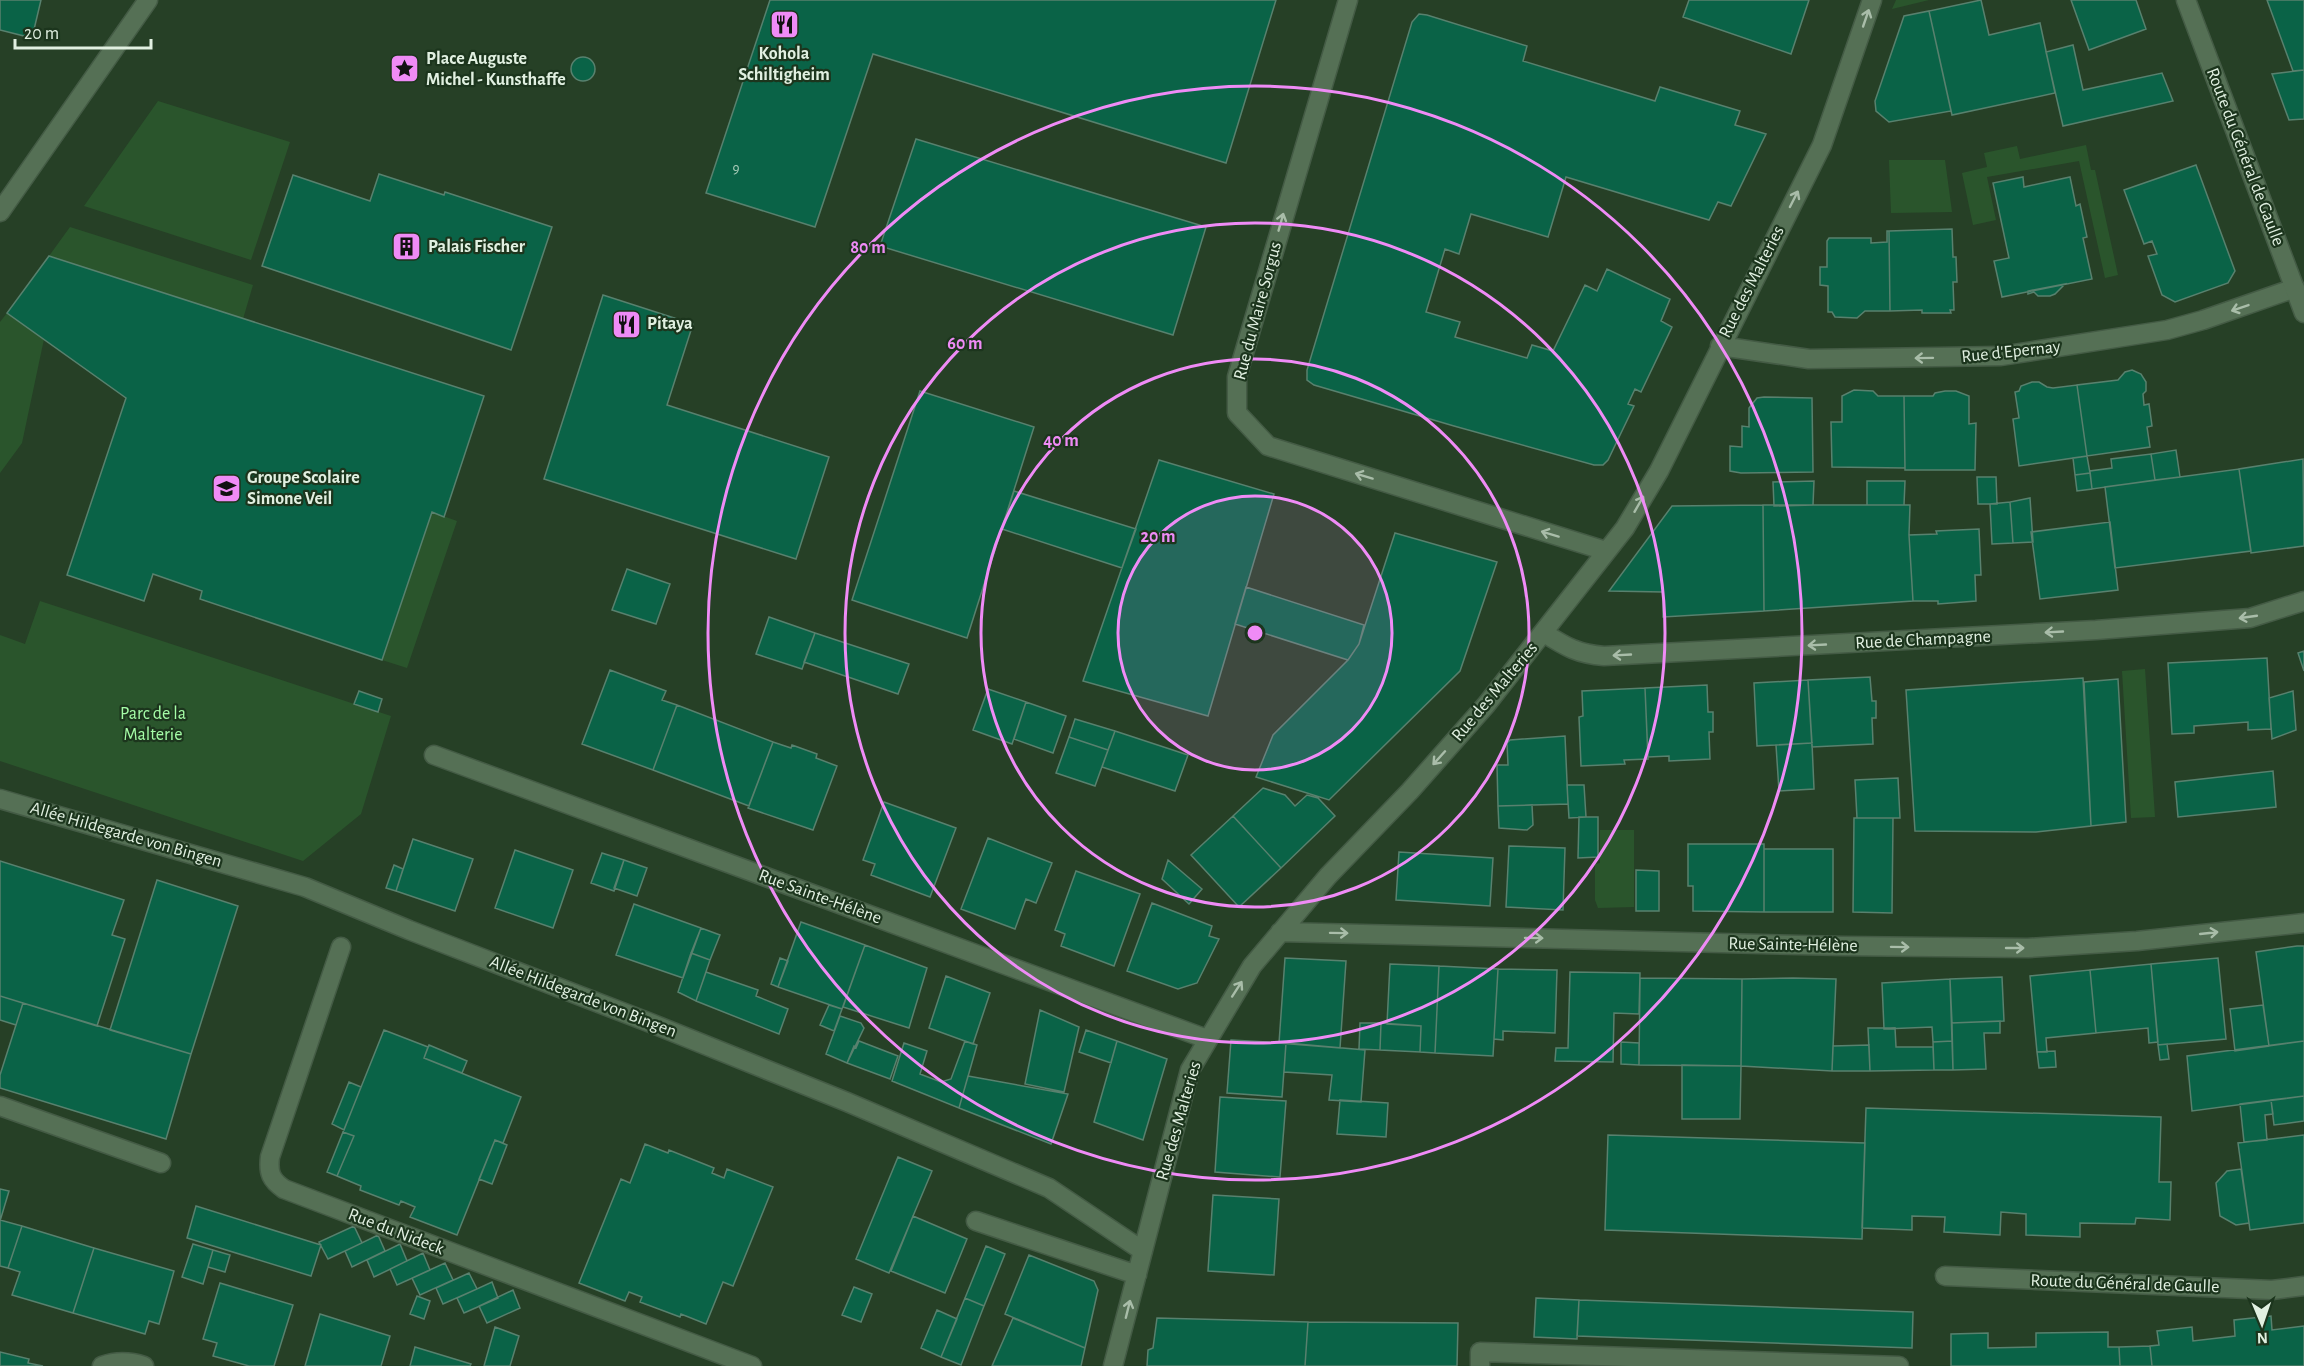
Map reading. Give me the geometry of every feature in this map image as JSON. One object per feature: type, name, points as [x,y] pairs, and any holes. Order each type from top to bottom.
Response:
[{"type":"street","points":[[0,212],[148,0]]},
{"type":"street","name":"Rue du Maire Sorgus","points":[[1348,0],[1237,377],[1237,413],[1268,446],[1606,551]]},
{"type":"street","name":"Rue des Malteries","points":[[1113,1366],[1190,1070],[1207,1039],[1252,966],[1328,876],[1410,791],[1478,714],[1625,528],[1659,471],[1822,145],[1872,0]]},
{"type":"street","name":"Route du Général de Gaulle","points":[[2186,0],[2304,314]]},
{"type":"street","name":"Rue d'Epernay","points":[[1720,346],[1809,359],[2001,356],[2167,330],[2295,288]]},
{"type":"street","name":"Rue de Champagne","points":[[1544,633],[1581,654],[1604,656],[2120,628],[2250,618],[2304,601]]},
{"type":"street","name":"Rue Sainte-Hélène","points":[[434,755],[1207,1039]]},
{"type":"street","name":"Allée Hildegarde von Bingen","points":[[0,799],[305,887],[409,930],[648,1022],[847,1102],[1049,1188],[1143,1251]]},
{"type":"street","name":"Rue Sainte-Hélène","points":[[1280,932],[1843,946],[2028,948],[2137,941],[2304,923]]},
{"type":"street","name":"Rue du Nideck","points":[[341,947],[270,1157],[268,1169],[273,1182],[284,1190],[752,1366]]},
{"type":"street","points":[[0,1106],[161,1163]]},
{"type":"street","points":[[976,1221],[1137,1275]]},
{"type":"street","name":"Route du Général de Gaulle","points":[[1945,1276],[2261,1289],[2304,1286]]},
{"type":"street","points":[[1480,1366],[1480,1352],[1899,1366]]},
{"type":"street","points":[[102,1366],[112,1362],[132,1362],[144,1366]]},
{"type":"green space","points":[[1896,0],[1929,0],[1892,9]]},
{"type":"green space","points":[[158,101],[290,142],[251,260],[84,206]]},
{"type":"green space","points":[[2086,145],[2091,170],[2095,170],[2118,275],[2105,278],[2079,161],[1987,177],[1996,220],[1973,225],[1962,173],[1987,167],[1984,153],[2017,146],[2020,159]]},
{"type":"green space","points":[[1889,160],[1945,160],[1952,212],[1891,213]]},
{"type":"green space","points":[[70,227],[253,285],[243,319],[49,256]]},
{"type":"green space","points":[[7,313],[44,339],[22,443],[0,473],[0,322]]},
{"type":"green space","points":[[432,512],[457,521],[407,668],[382,660]]},
{"type":"green space","name":"Parc de la Malterie","points":[[40,601],[391,716],[361,814],[303,861],[0,761],[0,635],[25,644]]},
{"type":"green space","points":[[2145,669],[2155,817],[2131,818],[2122,671]]},
{"type":"green space","points":[[1600,830],[1634,830],[1634,907],[1598,908],[1595,900],[1595,864],[1600,863]]},
{"type":"building","points":[[0,0],[41,0],[32,38],[0,30]]},
{"type":"building","points":[[770,0],[1276,0],[1226,163],[873,54],[815,227],[706,193]]},
{"type":"building","points":[[1689,0],[1809,0],[1791,54],[1683,17]]},
{"type":"building","points":[[1981,0],[1989,35],[2040,23],[2055,93],[1952,115],[1929,11]]},
{"type":"building","points":[[2071,0],[2136,0],[2146,29],[2089,50]]},
{"type":"building","points":[[2267,0],[2304,0],[2304,70],[2293,71]]},
{"type":"building","points":[[1929,11],[1951,111],[1889,122],[1876,111],[1875,101],[1904,16]]},
{"type":"building","points":[[1419,14],[1527,46],[1523,61],[1655,101],[1660,87],[1740,111],[1735,125],[1766,134],[1731,206],[1718,202],[1709,220],[1566,177],[1548,237],[1471,214],[1459,254],[1445,249],[1426,312],[1460,322],[1455,337],[1527,358],[1532,345],[1553,351],[1585,285],[1597,291],[1607,269],[1670,299],[1661,321],[1672,327],[1641,392],[1635,389],[1628,404],[1634,406],[1608,460],[1603,465],[1594,465],[1454,426],[1314,385],[1307,380],[1307,370],[1412,22]]},
{"type":"building","points":[[2073,45],[2083,90],[2162,73],[2173,101],[2063,126],[2046,52]]},
{"type":"building","points":[[583,57],[592,60],[595,69],[592,78],[583,81],[574,78],[571,69],[574,60]]},
{"type":"building","points":[[2304,70],[2304,119],[2289,120],[2272,74]]},
{"type":"building","points":[[916,139],[1206,227],[1173,335],[880,246]]},
{"type":"building","points":[[2196,165],[2235,271],[2228,283],[2175,302],[2162,295],[2148,256],[2157,254],[2152,241],[2144,244],[2124,190]]},
{"type":"building","name":"Palais Fischer","points":[[379,174],[444,195],[445,192],[552,227],[511,350],[262,266],[293,175],[370,201]]},
{"type":"building","points":[[2023,177],[2024,187],[2070,177],[2076,206],[2080,204],[2087,237],[2083,238],[2092,279],[2002,297],[1994,261],[2009,258],[1993,183]]},
{"type":"building","points":[[1952,229],[1957,282],[1953,282],[1954,310],[1950,310],[1951,313],[1922,313],[1922,310],[1890,311],[1889,231]]},
{"type":"building","points":[[1887,231],[1889,231],[1890,311],[1865,311],[1857,318],[1835,317],[1832,312],[1828,312],[1828,286],[1820,285],[1820,267],[1827,267],[1827,241],[1829,238],[1871,238],[1871,243],[1887,242]]},
{"type":"building","name":"Groupe Scolaire Simone Veil","points":[[49,256],[484,396],[444,517],[432,512],[382,660],[200,599],[202,591],[153,574],[144,601],[67,575],[126,398],[7,313]]},
{"type":"building","points":[[2065,284],[2050,296],[2038,296],[2034,292],[2028,294],[2028,291]]},
{"type":"building","points":[[603,295],[693,324],[667,405],[829,457],[796,559],[544,479]]},
{"type":"building","points":[[2132,370],[2141,374],[2146,382],[2146,391],[2143,394],[2144,405],[2149,404],[2152,426],[2147,427],[2150,447],[2087,456],[2077,385],[2118,380],[2125,372]]},
{"type":"building","points":[[2039,382],[2053,388],[2077,385],[2087,456],[2019,466],[2013,419],[2019,418],[2015,392],[2019,391],[2021,386]]},
{"type":"building","points":[[1854,390],[1873,391],[1878,396],[1904,396],[1905,468],[1832,467],[1831,422],[1842,422],[1842,396]]},
{"type":"building","points":[[920,391],[1034,427],[967,638],[852,600]]},
{"type":"building","points":[[1956,391],[1969,396],[1969,424],[1976,423],[1975,470],[1905,470],[1904,396],[1933,396],[1935,393]]},
{"type":"building","points":[[1757,398],[1812,398],[1813,472],[1741,473],[1730,471],[1730,446],[1742,447],[1742,426],[1749,427],[1749,408]]},
{"type":"building","points":[[2176,450],[2180,477],[2155,480],[2151,454]]},
{"type":"building","points":[[2151,454],[2155,480],[2092,489],[2090,471],[2112,468],[2111,459]]},
{"type":"building","points":[[2087,456],[2090,473],[2075,475],[2073,458]]},
{"type":"building","points":[[2303,459],[2304,546],[2251,553],[2239,469]]},
{"type":"building","points":[[1159,460],[1274,494],[1208,716],[1083,681]]},
{"type":"building","points":[[2239,469],[2251,551],[2115,568],[2105,487]]},
{"type":"building","points":[[2090,473],[2092,489],[2077,491],[2075,475]]},
{"type":"building","points":[[1977,477],[1996,477],[1997,504],[1978,504]]},
{"type":"building","points":[[1814,481],[1813,505],[1774,506],[1773,482]]},
{"type":"building","points":[[1867,481],[1905,481],[1904,505],[1867,505]]},
{"type":"building","points":[[1014,491],[1136,529],[1122,568],[1002,529]]},
{"type":"building","points":[[2030,498],[2033,542],[2013,543],[2010,502]]},
{"type":"building","points":[[2010,502],[2013,543],[1992,544],[1990,504]]},
{"type":"building","points":[[1763,505],[1910,505],[1909,535],[1913,601],[1764,611]]},
{"type":"building","points":[[1763,505],[1764,611],[1663,617],[1663,592],[1609,591],[1672,506]]},
{"type":"building","points":[[2110,522],[2118,590],[2040,599],[2031,532]]},
{"type":"building","points":[[1979,529],[1981,575],[1975,575],[1976,601],[1938,604],[1938,601],[1913,601],[1909,535]]},
{"type":"building","points":[[1395,533],[1497,562],[1460,671],[1329,800],[1256,777],[1273,735],[1348,660],[1359,644]]},
{"type":"building","points":[[627,569],[670,584],[656,624],[612,610]]},
{"type":"building","points":[[1246,587],[1364,625],[1359,644],[1348,660],[1235,624]]},
{"type":"building","points":[[769,617],[815,633],[802,669],[756,654]]},
{"type":"building","points":[[815,633],[909,664],[898,694],[804,662]]},
{"type":"building","points":[[2304,651],[2304,671],[2298,653]]},
{"type":"building","points":[[2267,658],[2271,729],[2248,730],[2248,722],[2194,726],[2194,733],[2172,734],[2168,663]]},
{"type":"building","points":[[610,670],[666,691],[662,700],[677,705],[653,770],[582,744]]},
{"type":"building","points":[[1870,677],[1872,701],[1876,701],[1876,718],[1872,718],[1873,744],[1812,747],[1808,680]]},
{"type":"building","points":[[2083,678],[2091,826],[2036,832],[1915,831],[1906,690]]},
{"type":"building","points":[[2118,679],[2126,822],[2091,826],[2084,682]]},
{"type":"building","points":[[1808,680],[1812,743],[1757,746],[1754,683]]},
{"type":"building","points":[[1707,685],[1708,712],[1713,712],[1713,732],[1709,732],[1710,759],[1669,761],[1669,756],[1648,757],[1645,688]]},
{"type":"building","points":[[1645,688],[1648,759],[1624,760],[1625,764],[1581,766],[1579,717],[1583,716],[1582,691]]},
{"type":"building","points":[[988,689],[1026,702],[1012,744],[973,730]]},
{"type":"building","points":[[359,691],[382,699],[378,712],[354,704]]},
{"type":"building","points":[[2293,691],[2296,730],[2272,739],[2269,698]]},
{"type":"building","points":[[1026,702],[1066,716],[1053,753],[1014,739]]},
{"type":"building","points":[[677,705],[773,742],[749,806],[653,770]]},
{"type":"building","points":[[1075,719],[1115,731],[1108,750],[1069,737]]},
{"type":"building","points":[[1115,731],[1188,755],[1175,791],[1102,767]]},
{"type":"building","points":[[1565,736],[1568,804],[1498,806],[1497,765],[1508,765],[1507,743],[1510,740]]},
{"type":"building","points":[[1069,737],[1108,750],[1095,786],[1056,773]]},
{"type":"building","points":[[773,742],[791,748],[792,745],[817,754],[816,758],[837,766],[813,830],[748,808]]},
{"type":"building","points":[[1812,743],[1814,789],[1779,791],[1776,745]]},
{"type":"building","points":[[2273,771],[2276,807],[2178,817],[2175,782]]},
{"type":"building","points":[[1898,778],[1900,818],[1857,818],[1855,780]]},
{"type":"building","points":[[1567,785],[1584,785],[1586,817],[1569,818]]},
{"type":"building","points":[[1263,788],[1285,795],[1295,806],[1307,795],[1318,798],[1335,816],[1281,868],[1233,816]]},
{"type":"building","points":[[884,802],[956,828],[930,897],[871,875],[875,864],[863,860]]},
{"type":"building","points":[[1532,805],[1533,825],[1527,830],[1499,828],[1498,806]]},
{"type":"building","points":[[1233,816],[1281,868],[1239,907],[1191,855]]},
{"type":"building","points":[[1579,817],[1598,817],[1598,857],[1578,858]]},
{"type":"building","points":[[1854,818],[1893,818],[1892,913],[1853,912]]},
{"type":"building","points":[[988,838],[1052,863],[1036,903],[1026,899],[1015,929],[961,909]]},
{"type":"building","points":[[413,839],[473,859],[455,911],[396,891]]},
{"type":"building","points":[[1688,844],[1764,844],[1764,912],[1693,911],[1693,886],[1688,886]]},
{"type":"building","points":[[1509,846],[1565,848],[1563,910],[1506,907]]},
{"type":"building","points":[[1764,849],[1833,849],[1833,912],[1764,912]]},
{"type":"building","points":[[515,850],[573,870],[553,928],[495,908]]},
{"type":"building","points":[[1399,852],[1493,858],[1490,906],[1396,900]]},
{"type":"building","points":[[602,853],[624,860],[614,891],[591,883]]},
{"type":"building","points":[[624,860],[647,868],[637,896],[614,888]]},
{"type":"building","points":[[1168,860],[1202,889],[1189,904],[1162,879]]},
{"type":"building","points":[[0,861],[124,900],[112,935],[125,939],[97,1026],[0,996]]},
{"type":"building","points":[[394,865],[403,869],[396,891],[386,888]]},
{"type":"building","points":[[1636,870],[1659,871],[1659,911],[1636,911]]},
{"type":"building","points":[[1076,871],[1140,894],[1114,966],[1061,946],[1065,934],[1055,930]]},
{"type":"building","points":[[157,880],[238,906],[191,1054],[110,1030]]},
{"type":"building","points":[[1152,903],[1212,926],[1209,936],[1219,939],[1197,983],[1178,989],[1127,971]]},
{"type":"building","points":[[634,904],[701,928],[683,978],[616,955]]},
{"type":"building","points":[[801,922],[865,945],[842,1009],[778,987]]},
{"type":"building","points":[[701,928],[720,935],[710,960],[691,953]]},
{"type":"building","points":[[865,945],[927,968],[909,1028],[843,1007]]},
{"type":"building","points":[[2304,946],[2304,1041],[2269,1046],[2256,952]]},
{"type":"building","points":[[691,953],[710,960],[696,1001],[678,992]]},
{"type":"building","points":[[780,958],[788,961],[778,987],[771,984]]},
{"type":"building","points":[[1285,958],[1346,961],[1340,1048],[1279,1043]]},
{"type":"building","points":[[2218,958],[2226,1039],[2158,1045],[2151,964]]},
{"type":"building","points":[[1390,964],[1439,966],[1435,1053],[1420,1052],[1421,1026],[1387,1024]]},
{"type":"building","points":[[2151,964],[2158,1042],[2149,1043],[2148,1028],[2096,1033],[2090,970]]},
{"type":"building","points":[[1439,966],[1498,969],[1493,1056],[1435,1053]]},
{"type":"building","points":[[1498,969],[1557,970],[1555,1033],[1503,1031],[1503,1040],[1494,1039]]},
{"type":"building","points":[[2090,970],[2096,1033],[2046,1038],[2047,1052],[2037,1052],[2030,976]]},
{"type":"building","points":[[706,972],[758,990],[756,996],[788,1009],[779,1034],[696,1001]]},
{"type":"building","points":[[1570,972],[1640,973],[1639,1014],[1614,1013],[1613,1062],[1555,1061],[1556,1048],[1568,1048]]},
{"type":"building","points":[[946,976],[990,993],[973,1044],[929,1028]]},
{"type":"building","points":[[2002,977],[2004,1021],[1952,1023],[1950,979]]},
{"type":"building","points":[[1640,978],[1742,979],[1741,1066],[1639,1065]]},
{"type":"building","points":[[1742,979],[1836,979],[1832,1071],[1741,1066]]},
{"type":"building","points":[[1950,979],[1952,1041],[1933,1042],[1932,1027],[1884,1029],[1882,983]]},
{"type":"building","points":[[0,996],[23,1003],[16,1025],[0,1020]]},
{"type":"building","points":[[23,1003],[191,1054],[166,1139],[0,1088],[0,1075]]},
{"type":"building","points":[[829,1005],[842,1009],[834,1031],[820,1025]]},
{"type":"building","points":[[2263,1005],[2269,1046],[2235,1051],[2230,1009]]},
{"type":"building","points":[[1040,1010],[1079,1027],[1064,1092],[1025,1084]]},
{"type":"building","points":[[840,1016],[861,1023],[864,1028],[847,1063],[826,1054]]},
{"type":"building","points":[[2000,1021],[2000,1033],[1984,1033],[1986,1069],[1953,1070],[1952,1023]]},
{"type":"building","points":[[1360,1023],[1381,1023],[1380,1050],[1359,1049]]},
{"type":"building","points":[[1381,1023],[1421,1026],[1420,1052],[1380,1050]]},
{"type":"building","points":[[1868,1028],[1895,1028],[1896,1047],[1933,1047],[1934,1070],[1870,1071]]},
{"type":"building","points":[[384,1030],[428,1047],[424,1058],[521,1097],[503,1143],[495,1140],[457,1235],[410,1217],[415,1207],[401,1201],[399,1205],[360,1190],[361,1186],[337,1176],[354,1136],[343,1132]]},
{"type":"building","points":[[1086,1030],[1117,1041],[1111,1063],[1079,1052]]},
{"type":"building","points":[[1231,1040],[1286,1043],[1282,1097],[1227,1093]]},
{"type":"building","points":[[859,1041],[898,1056],[890,1079],[847,1063],[854,1046],[856,1048]]},
{"type":"building","points":[[965,1041],[977,1045],[959,1108],[892,1081],[904,1043],[927,1051],[920,1074],[941,1082],[951,1079]]},
{"type":"building","points":[[1117,1041],[1167,1059],[1143,1140],[1094,1122]]},
{"type":"building","points":[[1952,1041],[1953,1070],[1934,1070],[1933,1042]]},
{"type":"building","points":[[2304,1041],[2304,1096],[2192,1111],[2187,1056]]},
{"type":"building","points":[[1621,1042],[1639,1043],[1639,1065],[1621,1064]]},
{"type":"building","points":[[1286,1043],[1365,1050],[1361,1102],[1329,1100],[1332,1075],[1284,1072]]},
{"type":"building","points":[[2167,1044],[2169,1059],[2160,1060],[2158,1045]]},
{"type":"building","points":[[429,1045],[467,1061],[462,1073],[424,1058]]},
{"type":"building","points":[[1869,1045],[1870,1071],[1832,1071],[1833,1046]]},
{"type":"building","points":[[2055,1051],[2056,1067],[2039,1068],[2037,1052]]},
{"type":"building","points":[[1682,1065],[1741,1066],[1740,1119],[1682,1119]]},
{"type":"building","points":[[968,1076],[1068,1094],[1051,1144],[959,1108]]},
{"type":"building","points":[[349,1082],[361,1087],[344,1130],[332,1124]]},
{"type":"building","points":[[2304,1096],[2304,1121],[2274,1125],[2271,1100]]},
{"type":"building","points":[[1220,1097],[1286,1101],[1280,1177],[1215,1172]]},
{"type":"building","points":[[1340,1100],[1388,1103],[1386,1137],[1337,1134]]},
{"type":"building","points":[[2271,1100],[2273,1114],[2265,1115],[2267,1140],[2244,1142],[2240,1104]]},
{"type":"building","points":[[1866,1108],[2161,1117],[2159,1182],[2171,1182],[2170,1220],[2136,1218],[2135,1224],[2080,1223],[2080,1237],[2026,1235],[2026,1214],[2001,1212],[2000,1235],[1944,1232],[1945,1217],[1912,1216],[1912,1230],[1862,1228]]},
{"type":"building","points":[[343,1132],[354,1136],[337,1176],[327,1172]]},
{"type":"building","points":[[1608,1135],[1865,1143],[1862,1239],[1605,1230]]},
{"type":"building","points":[[2304,1135],[2304,1223],[2250,1230],[2238,1143]]},
{"type":"building","points":[[495,1140],[507,1145],[492,1184],[479,1179]]},
{"type":"building","points":[[645,1144],[668,1153],[669,1150],[714,1168],[712,1173],[724,1178],[727,1169],[773,1187],[733,1286],[723,1282],[706,1324],[640,1302],[642,1297],[629,1292],[625,1301],[579,1283],[621,1179],[630,1183]]},
{"type":"building","points":[[898,1157],[932,1171],[889,1273],[856,1259]]},
{"type":"building","points":[[2241,1169],[2249,1223],[2236,1225],[2220,1216],[2216,1183],[2227,1171]]},
{"type":"building","points":[[0,1189],[9,1191],[0,1221]]},
{"type":"building","points":[[1213,1195],[1279,1199],[1274,1275],[1208,1271]]},
{"type":"building","points":[[196,1206],[321,1245],[311,1276],[187,1238]]},
{"type":"building","points":[[913,1216],[967,1239],[945,1293],[891,1271]]},
{"type":"building","points":[[0,1220],[22,1226],[8,1268],[0,1266]]},
{"type":"building","points":[[22,1226],[94,1248],[73,1313],[12,1295],[20,1272],[8,1268]]},
{"type":"building","points":[[354,1226],[362,1243],[328,1259],[319,1242]]},
{"type":"building","points":[[378,1235],[385,1251],[352,1267],[345,1251]]},
{"type":"building","points":[[193,1244],[213,1250],[203,1284],[182,1277]]},
{"type":"building","points":[[400,1244],[407,1261],[374,1277],[367,1260]]},
{"type":"building","points":[[986,1246],[1005,1254],[984,1306],[965,1298]]},
{"type":"building","points":[[94,1248],[174,1271],[159,1324],[149,1321],[145,1334],[73,1313]]},
{"type":"building","points":[[213,1250],[230,1255],[225,1272],[208,1267]]},
{"type":"building","points":[[423,1253],[430,1270],[397,1285],[390,1269]]},
{"type":"building","points":[[1029,1255],[1094,1281],[1098,1290],[1085,1348],[1005,1314]]},
{"type":"building","points":[[445,1263],[453,1280],[420,1295],[412,1278]]},
{"type":"building","points":[[469,1273],[477,1289],[443,1304],[436,1288]]},
{"type":"building","points":[[492,1282],[498,1298],[464,1313],[457,1298]]},
{"type":"building","points":[[220,1283],[293,1305],[274,1366],[249,1366],[213,1356],[217,1343],[203,1339]]},
{"type":"building","points":[[854,1287],[872,1294],[861,1322],[842,1315]]},
{"type":"building","points":[[513,1290],[520,1308],[487,1323],[479,1306]]},
{"type":"building","points":[[417,1296],[430,1301],[424,1319],[410,1314]]},
{"type":"building","points":[[965,1298],[984,1306],[961,1365],[941,1357]]},
{"type":"building","points":[[1536,1298],[1579,1300],[1577,1339],[1534,1337]]},
{"type":"building","points":[[1579,1300],[1913,1312],[1912,1348],[1577,1336]]},
{"type":"building","points":[[937,1310],[957,1319],[941,1357],[921,1348]]},
{"type":"building","points":[[320,1314],[390,1336],[381,1366],[305,1366]]},
{"type":"building","points":[[2271,1316],[2272,1330],[2304,1326],[2304,1366],[2152,1366],[2150,1346],[2159,1345],[2157,1331],[2192,1327],[2193,1341],[2235,1336],[2234,1320]]},
{"type":"building","points":[[1013,1318],[1085,1348],[1081,1366],[992,1366]]},
{"type":"building","points":[[1157,1318],[1308,1322],[1305,1366],[1147,1366],[1148,1350],[1153,1348]]},
{"type":"building","points":[[1308,1322],[1458,1323],[1457,1366],[1305,1366]]},
{"type":"building","points":[[495,1327],[519,1336],[510,1366],[484,1366]]},
{"type":"building","points":[[2108,1332],[2108,1347],[2119,1347],[2120,1366],[1951,1366],[1951,1334],[1988,1333],[1988,1348],[2036,1347],[2036,1333]]},
{"type":"building","points":[[2150,1346],[2152,1366],[2120,1366],[2119,1347]]},
{"type":"building","points":[[415,1347],[471,1364],[470,1366],[410,1366]]},
{"type":"building","points":[[0,1352],[29,1359],[28,1363],[43,1366],[0,1366]]},
{"type":"place","name":"Kohola Schiltigheim","points":[[784,25]]},
{"type":"place","name":"Place Auguste Michel - Kunsthaffe","points":[[405,69]]},
{"type":"place","name":"Palais Fischer","points":[[407,247]]},
{"type":"place","name":"Pitaya","points":[[626,324]]},
{"type":"place","name":"Groupe Scolaire Simone Veil","points":[[226,488]]}]
